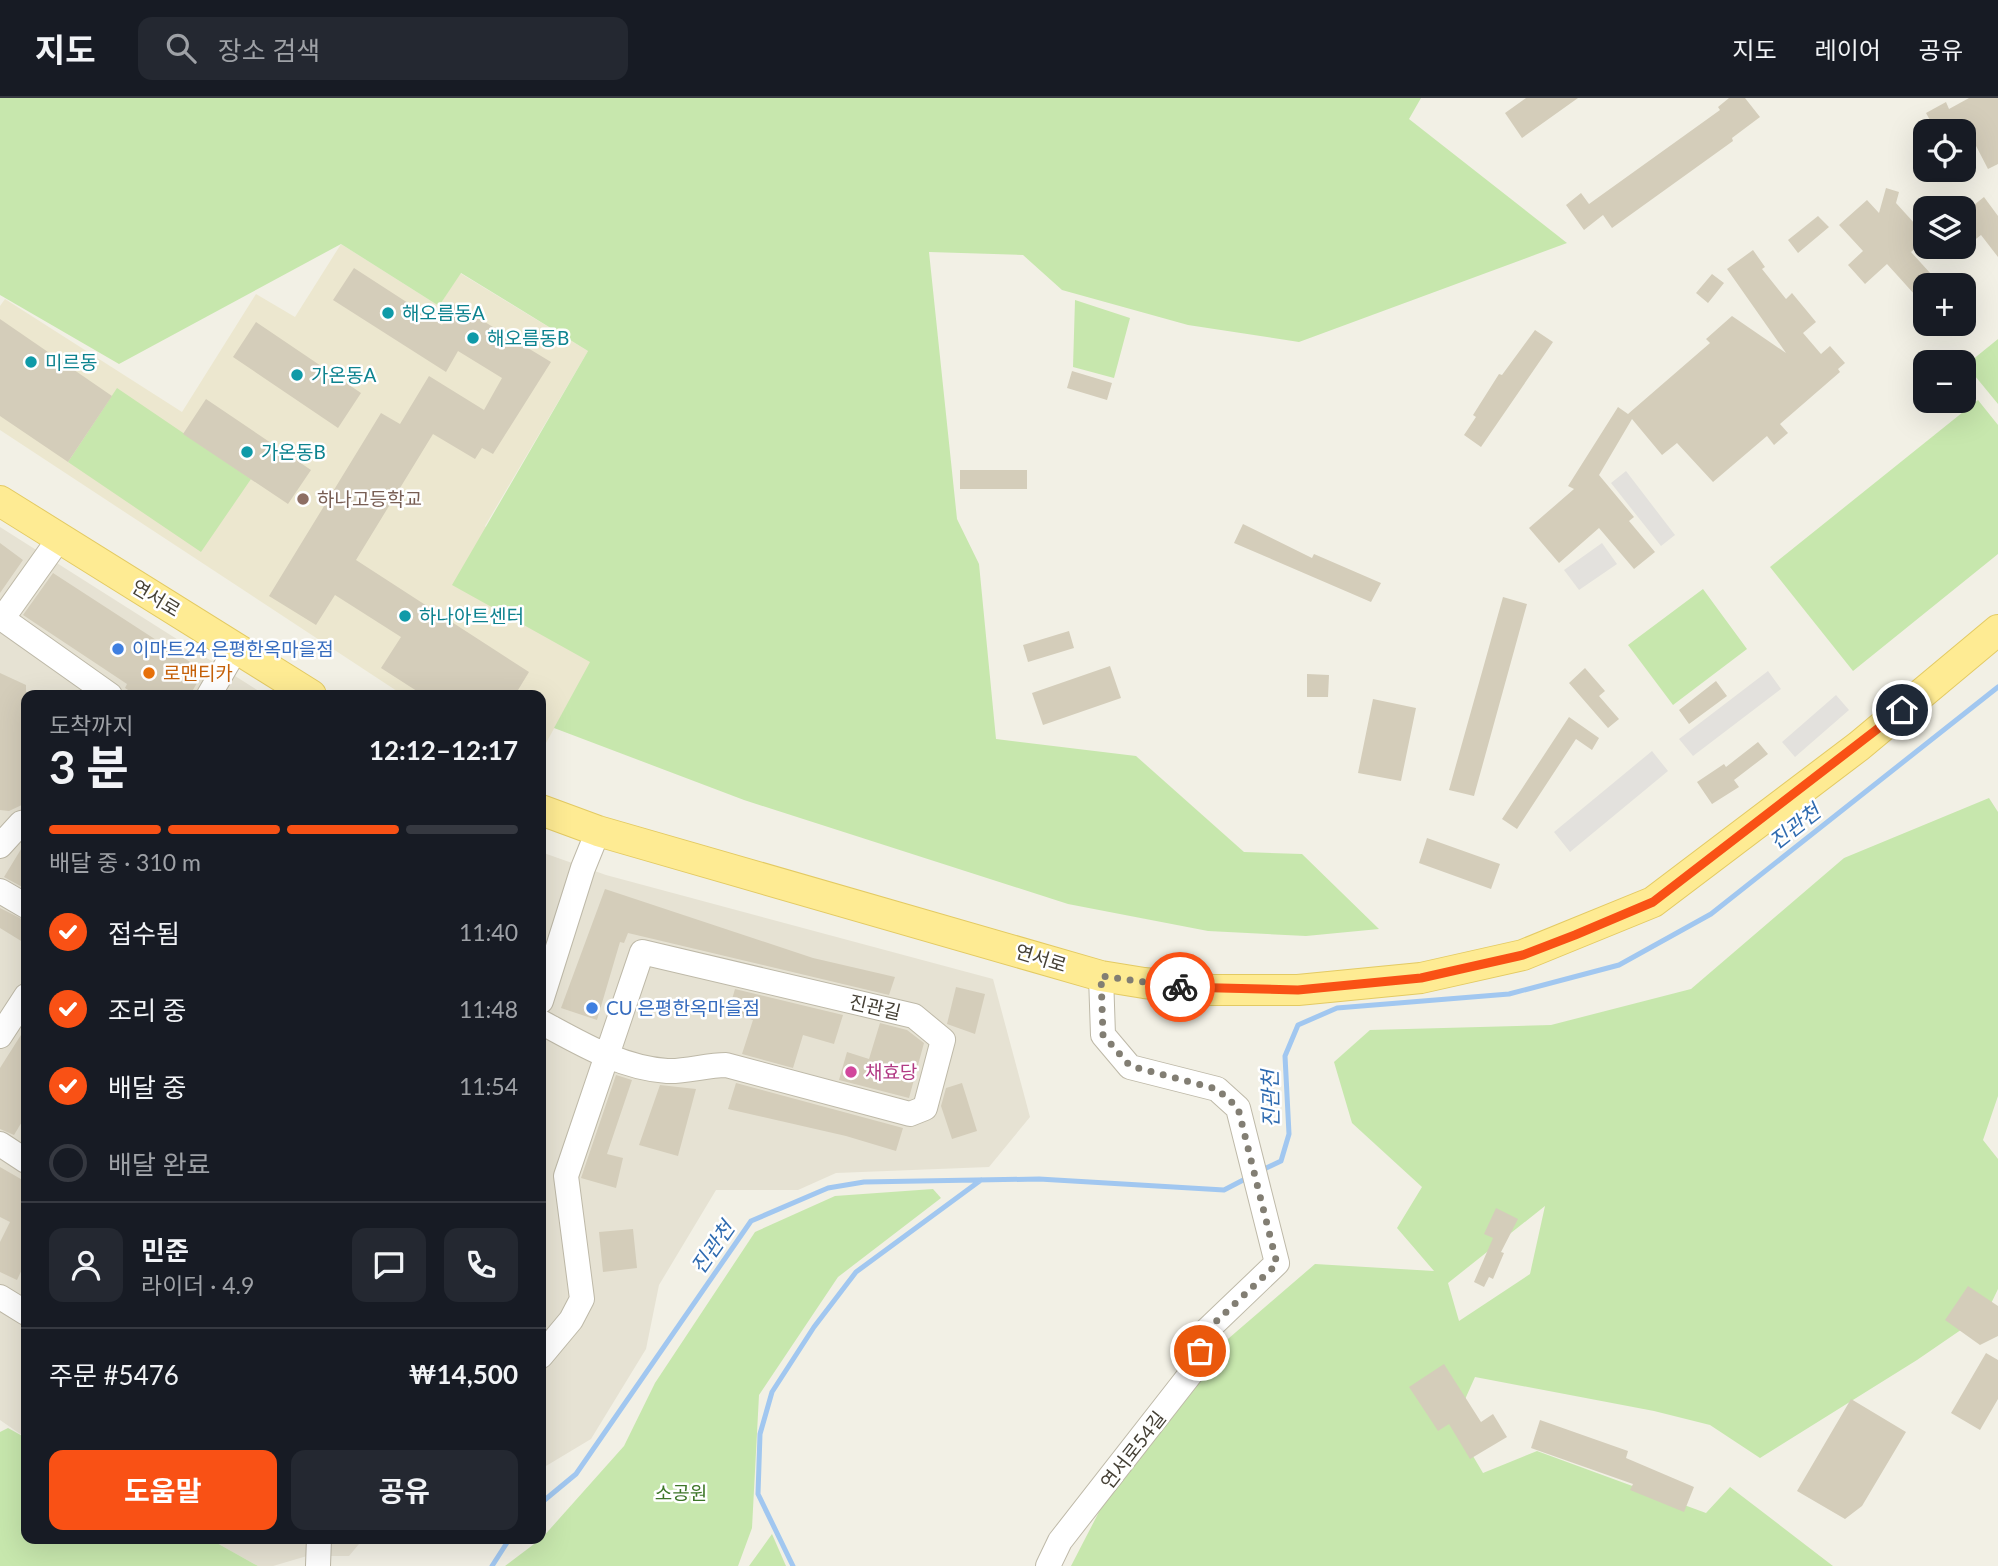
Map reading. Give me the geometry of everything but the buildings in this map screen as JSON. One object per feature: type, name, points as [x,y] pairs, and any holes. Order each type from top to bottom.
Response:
[{"type":"main road","name":"연서로","points":[[0,501],[303,690]]},
{"type":"main road","name":"연서로","points":[[546,812],[598,831],[1101,976],[1212,990],[1298,990],[1421,978],[1523,955],[1653,902],[1859,746],[1998,630]]},
{"type":"street","points":[[59,540],[1,618],[103,690]]},
{"type":"street","points":[[212,690],[237,647]]},
{"type":"street","points":[[0,846],[21,823]]},
{"type":"street","points":[[546,985],[583,867],[598,831]]},
{"type":"street","points":[[0,891],[21,903]]},
{"type":"street","name":"진관길","points":[[546,1025],[607,1058],[667,1071],[705,1065],[726,1065],[910,1114],[925,1108],[943,1040],[914,1016],[642,952],[607,1058],[566,1177],[582,1299],[570,1320],[546,1350]]},
{"type":"street","name":"연서로54길","points":[[1048,1566],[1060,1541],[1192,1372],[1207,1330],[1277,1264],[1238,1108],[1217,1089],[1130,1066],[1103,1035],[1101,976]]},
{"type":"street","points":[[0,1036],[21,1004]]},
{"type":"street","points":[[0,1144],[21,1158]]},
{"type":"street","points":[[0,1297],[21,1310]]},
{"type":"street","points":[[318,1566],[319,1544]]},
{"type":"shaded area","name":"하나고등학교","points":[[341,244],[439,306],[460,273],[588,351],[485,526],[591,662],[546,743],[546,690],[395,690],[0,430],[0,306],[5,299],[182,412],[256,294],[295,317]]},
{"type":"shaded area","points":[[1626,471],[1675,535],[1661,546],[1611,483]]},
{"type":"shaded area","points":[[0,527],[257,690],[21,690],[21,1435],[0,1420]]},
{"type":"shaded area","points":[[1602,543],[1617,564],[1579,590],[1564,570]]},
{"type":"shaded area","points":[[1768,671],[1781,689],[1693,756],[1679,739]]},
{"type":"shaded area","points":[[1836,695],[1849,710],[1795,757],[1782,742]]},
{"type":"shaded area","points":[[1652,751],[1668,771],[1570,852],[1554,832]]},
{"type":"shaded area","points":[[546,854],[606,875],[993,979],[1030,1117],[989,1167],[836,1173],[798,1190],[716,1190],[659,1285],[646,1349],[591,1439],[546,1466]]},
{"type":"shaded area","points":[[219,1544],[359,1544],[349,1556],[307,1556],[273,1566],[258,1566]]},
{"type":"green space","points":[[0,98],[1421,98],[1409,119],[1567,243],[1299,342],[1188,325],[1062,290],[1023,255],[929,252],[957,519],[979,564],[996,739],[1136,756],[1244,852],[1302,854],[1379,929],[1306,936],[1208,931],[1068,904],[744,800],[554,728],[590,662],[452,585],[588,351],[461,273],[439,306],[341,244],[119,364],[0,295]]},
{"type":"green space","points":[[1075,300],[1130,318],[1114,378],[1073,367]]},
{"type":"green space","points":[[1998,339],[1998,404],[1976,377],[1976,357]]},
{"type":"green space","points":[[117,388],[251,479],[201,552],[68,462]]},
{"type":"green space","points":[[1978,400],[1998,425],[1998,554],[1853,671],[1770,567],[1962,413],[1976,413]]},
{"type":"green space","points":[[1703,589],[1747,649],[1673,705],[1628,645]]},
{"type":"green space","points":[[1989,798],[1998,812],[1998,1096],[1983,1140],[1998,1159],[1998,1289],[1987,1312],[1917,1360],[1760,1458],[1710,1425],[1654,1411],[1475,1377],[1454,1424],[1483,1473],[1537,1451],[1706,1513],[1730,1487],[1833,1566],[1071,1566],[1101,1508],[1207,1357],[1315,1264],[1434,1271],[1397,1228],[1422,1187],[1352,1123],[1334,1062],[1370,1030],[1551,1025],[1691,989],[1844,858]],"holes":[[[1545,1206],[1530,1274],[1459,1321],[1448,1283]]]},
{"type":"green space","name":"소공원","points":[[933,1189],[941,1198],[838,1277],[759,1395],[752,1528],[738,1566],[505,1566],[534,1544],[546,1544],[546,1534],[624,1446],[655,1383],[755,1232],[835,1196]]},
{"type":"green space","points":[[8,1428],[21,1435],[21,1544],[219,1544],[258,1566],[0,1566],[0,1432]]},
{"type":"green space","points":[[772,1534],[786,1566],[749,1566]]},
{"type":"waterway","name":"진관천","points":[[1260,1171],[1281,1161],[1289,1134],[1285,1056],[1298,1025],[1337,1008],[1509,994],[1619,965],[1711,914],[1998,687]]},
{"type":"waterway","name":"진관천","points":[[546,1499],[576,1474],[751,1221],[828,1188],[864,1182],[1039,1179],[1224,1190],[1249,1177]]},
{"type":"waterway","points":[[793,1566],[758,1494],[760,1434],[772,1392],[814,1327],[856,1272],[981,1180]]},
{"type":"waterway","name":"진관천","points":[[492,1566],[506,1544]]},
{"type":"way so far","points":[[1180,987],[1101,976],[1103,1035],[1130,1066],[1217,1089],[1238,1108],[1277,1264],[1207,1330],[1200,1351]]},
{"type":"place","name":"해오름동A","points":[[388,313]]},
{"type":"place","name":"해오름동B","points":[[473,338]]},
{"type":"place","name":"미르동","points":[[31,362]]},
{"type":"place","name":"가온동A","points":[[297,375]]},
{"type":"place","name":"가온동B","points":[[247,452]]},
{"type":"place","name":"하나고등학교","points":[[303,499]]},
{"type":"place","name":"하나아트센터","points":[[405,616]]},
{"type":"place","name":"이마트24 은평한옥마을점","points":[[118,649]]},
{"type":"place","name":"로맨티카","points":[[149,673]]},
{"type":"place","name":"CU 은평한옥마을점","points":[[592,1008]]},
{"type":"place","name":"채효당","points":[[851,1072]]},
{"type":"route","points":[[1180,987],[1212,990],[1298,990],[1421,978],[1523,955],[1653,902],[1859,746],[1902,710]]}]
